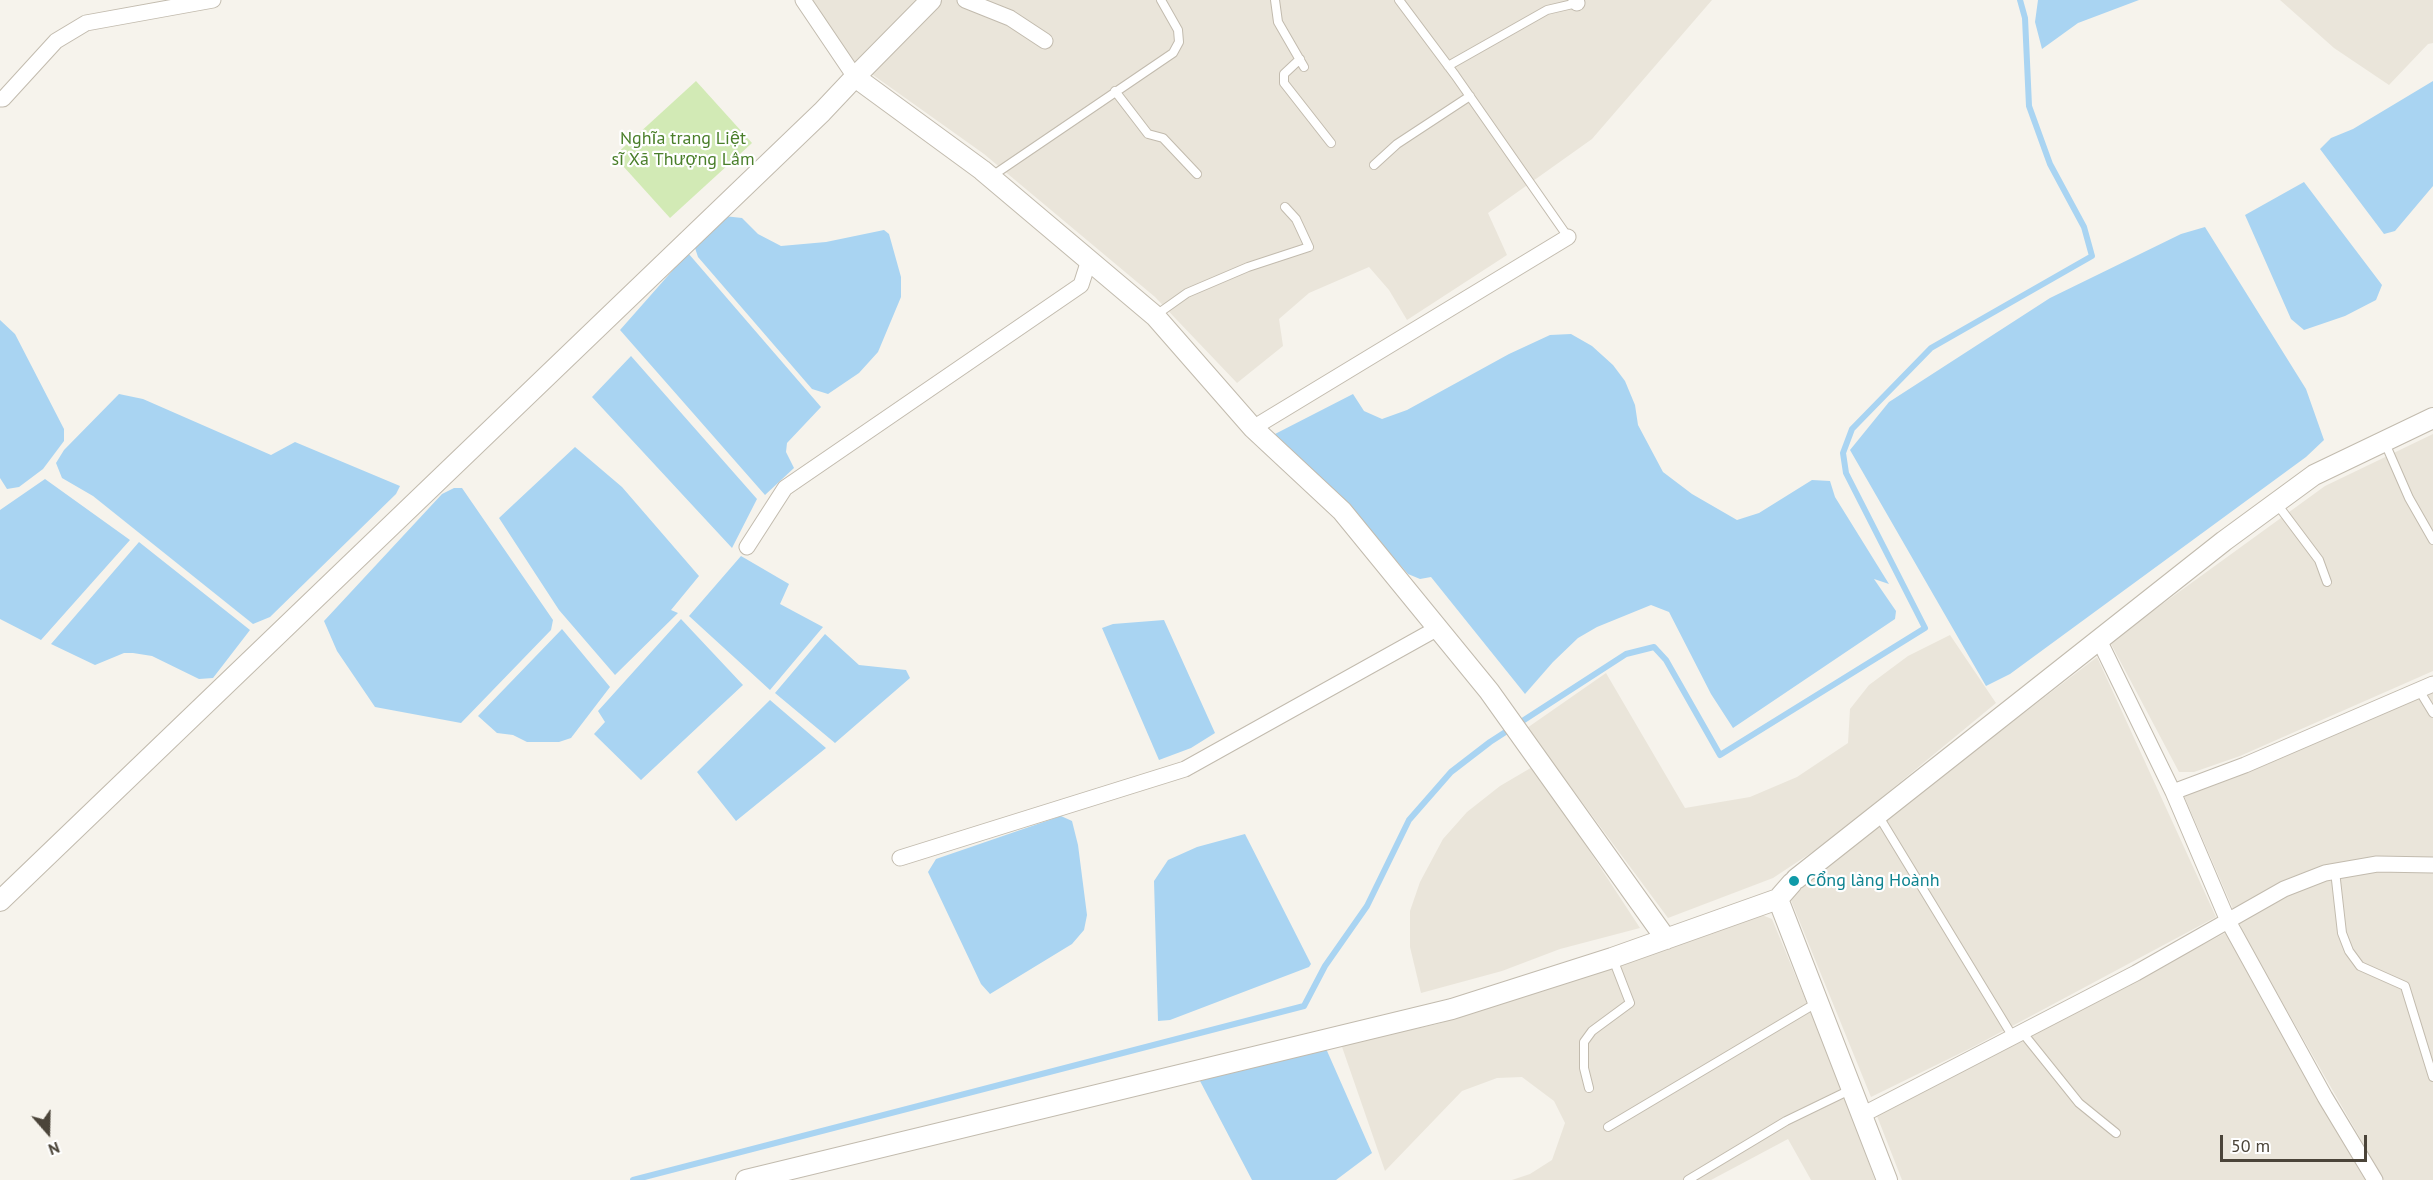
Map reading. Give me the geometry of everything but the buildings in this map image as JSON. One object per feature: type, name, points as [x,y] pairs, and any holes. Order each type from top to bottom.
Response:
[{"type":"street","points":[[0,99],[3,99],[56,40],[86,23],[213,0]]},
{"type":"street","points":[[802,0],[855,77],[990,177],[1155,316],[1253,428],[1342,511],[1507,715],[1666,939]]},
{"type":"street","points":[[0,901],[822,112],[931,0]]},
{"type":"street","points":[[965,0],[1010,18],[1046,41]]},
{"type":"street","points":[[1253,428],[1568,237]]},
{"type":"street","points":[[747,547],[785,488],[1081,285],[1089,260]]},
{"type":"street","points":[[746,1180],[1452,1009],[1612,958],[1778,899],[1794,881],[1877,813],[2314,475],[2433,418]]},
{"type":"street","points":[[900,858],[1185,769],[1438,628]]},
{"type":"street","points":[[2099,640],[2173,792],[2228,921],[2325,1097],[2375,1180]]},
{"type":"street","points":[[2173,792],[2245,765],[2426,687]]},
{"type":"street","points":[[1862,1115],[2136,973],[2284,889],[2335,871],[2378,864],[2433,865]]},
{"type":"street","points":[[1778,899],[1887,1180]]},
{"type":"lane","points":[[990,177],[1173,53],[1179,42],[1178,30],[1161,0]]},
{"type":"lane","points":[[1275,0],[1278,22],[1302,63],[1284,74],[1284,83],[1331,143]]},
{"type":"lane","points":[[1399,0],[1470,96],[1568,237]]},
{"type":"lane","points":[[1448,66],[1547,10],[1577,1]]},
{"type":"lane","points":[[1115,92],[1148,134],[1163,138],[1197,174]]},
{"type":"lane","points":[[1374,165],[1397,144],[1470,96]]},
{"type":"lane","points":[[1155,316],[1187,293],[1248,267],[1309,247],[1296,219],[1285,207]]},
{"type":"lane","points":[[2384,441],[2409,498],[2433,540]]},
{"type":"lane","points":[[2276,503],[2319,560],[2328,582]]},
{"type":"lane","points":[[2426,687],[2433,713]]},
{"type":"lane","points":[[1877,813],[2018,1035],[2079,1103],[2116,1133]]},
{"type":"lane","points":[[2335,871],[2342,933],[2349,951],[2360,966],[2405,986],[2433,1077]]},
{"type":"lane","points":[[1589,1088],[1584,1068],[1584,1042],[1592,1031],[1630,1003],[1612,958]]},
{"type":"lane","points":[[1608,1127],[1818,1002]]},
{"type":"lane","points":[[1688,1180],[1786,1121],[1852,1089]]},
{"type":"shaded area","points":[[808,0],[1712,0],[1592,139],[1488,213],[1507,255],[1407,320],[1389,290],[1369,267],[1309,293],[1279,319],[1283,346],[1237,383],[1155,297],[984,154],[852,60]]},
{"type":"shaded area","points":[[2280,0],[2433,0],[2433,43],[2428,44],[2389,85],[2334,48]]},
{"type":"shaded area","points":[[2433,434],[2433,671],[2240,756],[2194,772],[2179,772],[2110,642],[2325,486]]},
{"type":"shaded area","points":[[1950,635],[1996,703],[1829,841],[1773,878],[1668,918],[1527,728],[1606,673],[1685,808],[1750,797],[1797,777],[1848,743],[1850,709],[1869,685],[1908,656]]},
{"type":"shaded area","points":[[2097,657],[2216,917],[1973,1047],[1871,1097],[1790,898],[1857,841]]},
{"type":"shaded area","points":[[2433,690],[2433,1180],[2384,1180],[2246,939],[2184,796]]},
{"type":"shaded area","points":[[1534,766],[1640,928],[1560,949],[1502,971],[1421,993],[1410,947],[1410,911],[1420,882],[1443,839],[1467,812],[1500,786]]},
{"type":"shaded area","points":[[1757,913],[1772,919],[1842,1088],[1875,1180],[1811,1180],[1788,1139],[1711,1180],[1512,1180],[1530,1174],[1552,1160],[1565,1123],[1554,1101],[1522,1077],[1497,1078],[1462,1091],[1385,1171],[1341,1044],[1438,1024]]},
{"type":"shaded area","points":[[2227,932],[2370,1180],[1902,1180],[1877,1116]]},
{"type":"green space","name":"Nghĩa trang Liệt sĩ Xã Thượng Lâm","points":[[696,81],[752,143],[670,218],[614,156]]},
{"type":"water","points":[[2038,0],[2139,0],[2078,23],[2042,49],[2035,22]]},
{"type":"water","points":[[2433,81],[2433,186],[2395,231],[2384,234],[2320,149],[2331,138],[2353,129]]},
{"type":"water","points":[[2304,182],[2382,285],[2376,300],[2345,316],[2304,330],[2291,319],[2245,215]]},
{"type":"water","points":[[724,216],[742,218],[758,234],[781,246],[826,242],[884,230],[889,234],[901,277],[901,297],[878,352],[859,373],[828,394],[812,389],[698,257],[694,245]]},
{"type":"water","points":[[2205,227],[2306,389],[2324,440],[2306,457],[2010,674],[1986,686],[1850,450],[1889,402],[2050,298],[2181,234]]},
{"type":"water","points":[[688,253],[821,407],[787,443],[786,452],[794,468],[765,495],[620,330]]},
{"type":"water","points":[[0,320],[15,334],[64,429],[64,441],[43,469],[19,487],[7,489],[0,478]]},
{"type":"water","points":[[1571,334],[1592,346],[1613,365],[1625,381],[1635,405],[1638,425],[1663,472],[1692,494],[1737,520],[1759,513],[1812,480],[1830,481],[1835,497],[1889,584],[1874,579],[1896,611],[1895,619],[1733,728],[1711,694],[1669,612],[1651,605],[1597,627],[1578,638],[1525,694],[1431,577],[1420,579],[1408,574],[1332,488],[1275,434],[1353,394],[1364,411],[1382,419],[1407,410],[1509,354],[1550,335]]},
{"type":"water","points":[[631,356],[757,499],[732,548],[592,397]]},
{"type":"water","points":[[119,394],[143,399],[271,455],[295,442],[400,486],[396,494],[270,617],[253,624],[93,496],[62,478],[56,463],[64,450]]},
{"type":"water","points":[[575,447],[622,487],[699,576],[671,610],[678,613],[615,675],[559,610],[499,518]]},
{"type":"water","points":[[45,479],[130,540],[41,640],[0,619],[0,510]]},
{"type":"water","points":[[454,488],[462,488],[553,620],[551,630],[461,723],[375,707],[337,651],[324,621],[442,494]]},
{"type":"water","points":[[139,542],[250,630],[213,678],[199,679],[152,656],[133,653],[124,653],[95,665],[51,644]]},
{"type":"water","points":[[741,556],[789,584],[780,604],[823,627],[770,690],[689,616]]},
{"type":"water","points":[[681,619],[743,685],[641,780],[594,734],[605,722],[598,711]]},
{"type":"water","points":[[1164,620],[1215,733],[1191,748],[1159,760],[1102,628],[1113,624]]},
{"type":"water","points":[[562,629],[610,687],[571,738],[559,742],[527,742],[513,735],[497,733],[478,716]]},
{"type":"water","points":[[825,634],[859,665],[906,670],[910,678],[835,743],[775,693]]},
{"type":"water","points":[[770,700],[826,748],[736,821],[697,772]]},
{"type":"water","points":[[1061,816],[1072,821],[1078,845],[1087,915],[1084,930],[1072,944],[990,994],[981,984],[928,872],[936,859]]},
{"type":"water","points":[[1245,834],[1311,964],[1309,967],[1170,1020],[1158,1021],[1154,881],[1168,860],[1197,847]]},
{"type":"water","points":[[1324,1044],[1372,1153],[1336,1180],[1252,1180],[1200,1081]]},
{"type":"waterway","points":[[633,1180],[1304,1006],[1325,966],[1367,906],[1409,820],[1451,772],[1490,742],[1626,654],[1654,647],[1666,660],[1720,755],[1925,628],[1846,473],[1843,453],[1852,429],[1931,348],[2092,256],[2084,227],[2050,164],[2029,106],[2025,18],[2020,0]]},
{"type":"place","name":"Cổng làng Hoành","points":[[1794,881]]}]
